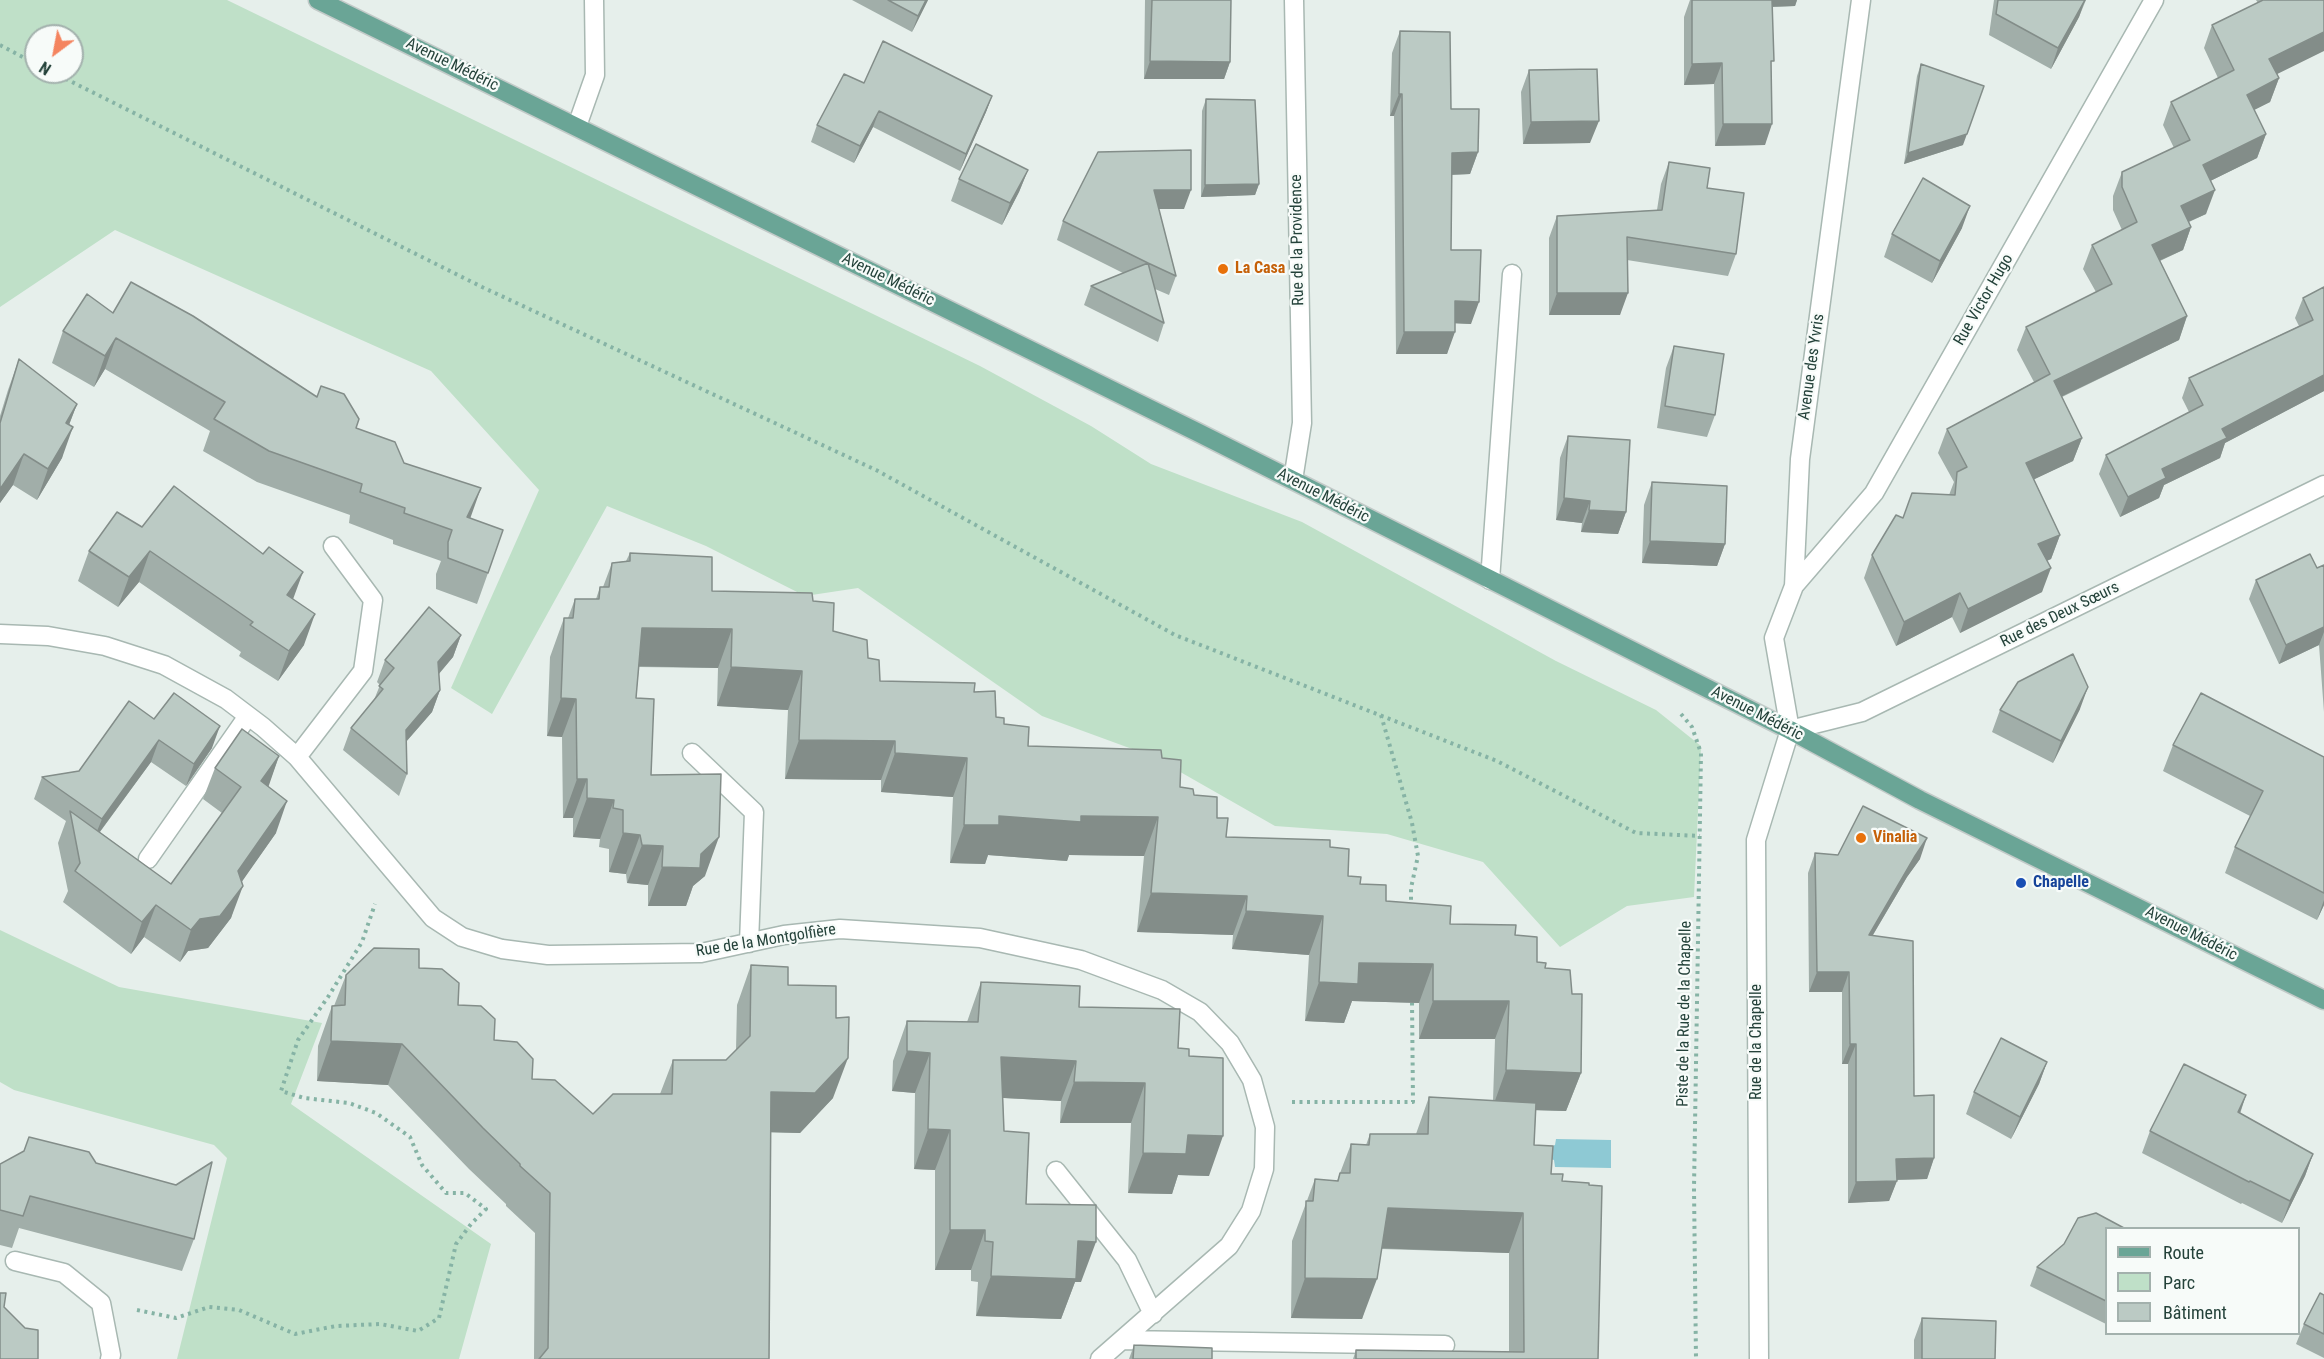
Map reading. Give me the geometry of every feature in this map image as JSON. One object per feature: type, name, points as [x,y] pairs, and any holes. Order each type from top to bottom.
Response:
[{"type":"main road","name":"Avenue Médéric","points":[[318,0],[1293,480],[1790,730],[1920,800],[2324,1000]]},
{"type":"street","points":[[577,126],[595,75],[594,0]]},
{"type":"street","name":"Rue de la Providence","points":[[1293,480],[1302,423],[1294,0]]},
{"type":"street","name":"Avenue des Yvris","points":[[1790,730],[1774,638],[1794,586],[1800,459],[1861,0]]},
{"type":"street","name":"Rue Victor Hugo","points":[[1794,586],[1874,493],[2154,0]]},
{"type":"street","points":[[1490,579],[1512,274]]},
{"type":"street","name":"Rue des Deux Sœurs","points":[[1790,730],[1862,712],[2324,485]]},
{"type":"street","points":[[297,757],[363,671],[373,600],[333,546]]},
{"type":"street","name":"Rue de la Montgolfière","points":[[0,634],[48,636],[105,646],[164,665],[226,699],[297,757],[433,918],[462,937],[502,950],[548,955],[701,953],[784,935],[840,929],[980,938],[1081,960],[1162,990],[1200,1012],[1230,1043],[1252,1080],[1265,1127],[1264,1169],[1251,1211],[1229,1246],[1100,1359]]},
{"type":"street","points":[[148,859],[248,716]]},
{"type":"street","name":"Rue de la Chapelle","points":[[1759,1359],[1756,840],[1790,730]]},
{"type":"street","points":[[692,753],[754,812],[749,943]]},
{"type":"street","points":[[1056,1171],[1127,1260],[1153,1314]]},
{"type":"street","points":[[15,1262],[64,1273],[101,1303],[110,1359]]},
{"type":"street","points":[[1122,1340],[1270,1350],[1445,1345]]},
{"type":"path","points":[[0,45],[24,58]]},
{"type":"path","points":[[76,84],[483,287],[876,470],[1175,635],[1497,760],[1636,833],[1700,836]]},
{"type":"path","name":"Piste de la Rue de la Chapelle","points":[[1687,679],[1676,701],[1678,711],[1692,727],[1701,753],[1695,1188],[1696,1359]]},
{"type":"path","points":[[1381,715],[1409,807],[1418,856],[1411,888],[1411,912]]},
{"type":"path","points":[[101,1303],[176,1318],[210,1307],[239,1310],[295,1335],[336,1326],[380,1324],[418,1331],[440,1318],[456,1244],[486,1209],[465,1193],[446,1193],[422,1165],[410,1137],[376,1113],[348,1103],[304,1098],[282,1091],[298,1040],[362,942],[389,866]]},
{"type":"path","points":[[1258,1102],[1413,1102],[1412,995]]},
{"type":"green space","points":[[0,0],[227,0],[980,366],[1091,426],[1151,464],[1302,522],[1556,661],[1656,710],[1701,746],[1694,897],[1627,906],[1560,947],[1483,862],[1387,834],[1275,826],[1154,757],[1042,716],[858,588],[805,596],[706,546],[607,506],[492,714],[451,688],[539,490],[431,371],[115,230],[0,307]]},
{"type":"green space","points":[[0,930],[119,987],[322,1023],[291,1104],[491,1244],[459,1359],[177,1359],[227,1158],[214,1145],[14,1090],[0,1082]]},
{"type":"water","points":[[1556,1139],[1611,1140],[1611,1168],[1555,1167],[1549,1147],[1555,1145]]},
{"type":"building","points":[[888,0],[926,0],[918,16]]},
{"type":"building","points":[[1152,0],[1231,0],[1230,62],[1150,61]]},
{"type":"building","points":[[1692,0],[1772,0],[1774,61],[1771,61],[1772,124],[1723,124],[1722,63],[1692,64]]},
{"type":"building","points":[[1998,0],[2085,0],[2058,48],[1996,14]]},
{"type":"building","points":[[2263,0],[2324,0],[2324,32],[2269,59],[2279,78],[2247,95],[2266,134],[2203,165],[2215,190],[2181,206],[2191,227],[2152,245],[2187,316],[2054,381],[2082,438],[2026,463],[2060,535],[2038,544],[2051,568],[1968,609],[1960,593],[1904,622],[1872,555],[1896,515],[1903,518],[1912,493],[1955,495],[1957,472],[1967,467],[1947,429],[2050,374],[2026,327],[2112,284],[2092,245],[2137,222],[2122,187],[2122,172],[2190,140],[2171,102],[2234,70],[2212,25]]},
{"type":"building","points":[[1400,31],[1450,32],[1451,109],[1479,109],[1478,152],[1452,153],[1451,250],[1481,250],[1479,302],[1455,301],[1455,332],[1404,332],[1402,94],[1399,94]]},
{"type":"building","points":[[883,41],[992,96],[966,154],[879,111],[860,146],[817,125],[844,74],[864,83]]},
{"type":"building","points":[[1921,64],[1984,86],[1967,134],[1908,153]]},
{"type":"building","points":[[1597,69],[1599,121],[1531,122],[1529,70]]},
{"type":"building","points":[[1206,99],[1255,100],[1259,184],[1205,185]]},
{"type":"building","points":[[976,144],[1028,170],[1010,203],[959,179]]},
{"type":"building","points":[[1191,150],[1191,190],[1154,190],[1176,276],[1063,221],[1098,152]]},
{"type":"building","points":[[1669,162],[1710,168],[1707,188],[1744,193],[1736,254],[1627,237],[1628,293],[1557,293],[1557,216],[1662,210]]},
{"type":"building","points":[[1923,178],[1970,206],[1940,261],[1892,234]]},
{"type":"building","points":[[1148,263],[1164,323],[1091,286]]},
{"type":"building","points":[[131,282],[193,316],[317,397],[321,386],[344,394],[359,419],[356,428],[395,442],[404,463],[481,488],[467,517],[503,530],[488,573],[448,558],[448,542],[452,530],[404,513],[405,508],[360,492],[362,484],[269,451],[214,419],[225,402],[116,338],[105,356],[63,331],[87,294],[113,313]]},
{"type":"building","points":[[2324,287],[2324,375],[2222,429],[2227,438],[2162,469],[2166,478],[2128,497],[2106,455],[2203,405],[2189,378],[2313,320],[2303,298]]},
{"type":"building","points":[[1674,346],[1724,354],[1715,415],[1665,406]]},
{"type":"building","points":[[19,359],[77,404],[66,423],[73,427],[48,469],[24,454],[0,489],[0,423]]},
{"type":"building","points":[[1568,436],[1630,440],[1626,512],[1589,510],[1590,501],[1564,498]]},
{"type":"building","points":[[1652,482],[1727,486],[1725,544],[1650,541]]},
{"type":"building","points":[[174,486],[263,554],[269,547],[303,572],[287,595],[315,614],[289,651],[250,625],[253,622],[150,551],[129,577],[89,551],[117,512],[142,527]]},
{"type":"building","points":[[630,553],[712,557],[712,591],[812,593],[813,601],[834,603],[833,631],[867,640],[868,658],[879,660],[880,681],[975,683],[974,692],[995,691],[996,717],[1004,718],[1004,724],[1029,727],[1028,746],[1161,750],[1162,758],[1181,760],[1180,787],[1193,789],[1194,795],[1217,797],[1217,818],[1228,818],[1226,837],[1330,840],[1330,847],[1349,849],[1348,876],[1361,877],[1360,884],[1386,885],[1386,901],[1451,906],[1450,924],[1516,925],[1515,935],[1537,937],[1537,962],[1546,963],[1545,968],[1570,970],[1572,994],[1582,994],[1581,1073],[1506,1070],[1509,1001],[1433,1001],[1433,964],[1359,963],[1358,984],[1319,982],[1323,916],[1246,911],[1247,896],[1151,893],[1158,817],[1081,816],[1081,822],[999,816],[999,825],[964,825],[967,758],[895,753],[895,741],[799,740],[802,671],[731,667],[732,629],[642,628],[636,698],[654,699],[651,775],[721,774],[719,837],[701,854],[700,868],[662,867],[663,846],[642,845],[640,835],[623,833],[623,810],[613,808],[614,800],[587,798],[587,779],[577,779],[576,699],[561,698],[564,618],[573,618],[575,599],[599,599],[600,587],[609,587],[612,563],[630,561]]},
{"type":"building","points":[[2310,554],[2317,568],[2324,565],[2324,627],[2286,645],[2256,580]]},
{"type":"building","points":[[429,607],[461,635],[438,662],[440,690],[406,730],[407,774],[351,728],[383,689],[379,686],[394,668],[385,660]]},
{"type":"building","points":[[2073,654],[2088,687],[2061,741],[2000,710],[2018,682]]},
{"type":"building","points":[[174,693],[220,726],[194,764],[159,740],[102,819],[42,777],[79,771],[129,701],[154,719]]},
{"type":"building","points":[[2201,693],[2324,757],[2324,893],[2235,847],[2263,791],[2173,745]]},
{"type":"building","points":[[242,729],[279,756],[261,781],[287,801],[238,871],[243,886],[220,916],[200,919],[191,930],[156,905],[142,922],[75,871],[80,863],[70,811],[171,884],[241,787],[215,768]]},
{"type":"building","points":[[1863,806],[1927,838],[1869,935],[1913,941],[1914,1096],[1934,1095],[1934,1158],[1896,1159],[1897,1181],[1856,1182],[1856,1044],[1850,1044],[1849,972],[1817,972],[1815,853],[1838,855]]},
{"type":"building","points":[[374,948],[419,949],[419,968],[442,969],[459,983],[458,1005],[481,1006],[495,1019],[494,1040],[517,1042],[533,1059],[532,1079],[555,1080],[593,1114],[613,1094],[672,1094],[673,1060],[726,1060],[750,1036],[751,965],[788,967],[788,985],[836,986],[836,1018],[849,1017],[848,1058],[815,1093],[771,1092],[769,1359],[539,1359],[548,1348],[550,1193],[520,1166],[402,1044],[331,1041],[332,1006],[345,1005],[346,975]]},
{"type":"building","points":[[981,982],[1080,986],[1079,1007],[1180,1009],[1178,1048],[1189,1049],[1189,1056],[1223,1058],[1223,1136],[1188,1135],[1186,1154],[1143,1153],[1145,1083],[1074,1082],[1076,1061],[1001,1057],[1004,1131],[1029,1133],[1026,1204],[1096,1205],[1096,1242],[1078,1241],[1076,1279],[991,1276],[993,1242],[985,1241],[985,1230],[950,1230],[950,1130],[928,1129],[930,1053],[907,1051],[907,1021],[978,1022]]},
{"type":"building","points":[[2001,1038],[2047,1062],[2020,1117],[1974,1092]]},
{"type":"building","points":[[2184,1064],[2246,1095],[2238,1112],[2313,1154],[2290,1201],[2150,1131]]},
{"type":"building","points":[[1429,1097],[1536,1103],[1534,1145],[1553,1146],[1551,1174],[1563,1174],[1562,1181],[1602,1186],[1598,1359],[1356,1359],[1356,1350],[1524,1352],[1523,1213],[1388,1208],[1377,1279],[1305,1278],[1306,1201],[1313,1201],[1315,1179],[1338,1181],[1340,1173],[1350,1173],[1351,1144],[1369,1145],[1370,1134],[1428,1134]]},
{"type":"building","points":[[29,1137],[89,1152],[96,1163],[176,1185],[212,1162],[194,1239],[30,1196],[23,1216],[0,1210],[0,1164],[24,1151]]},
{"type":"building","points":[[2096,1213],[2122,1227],[2105,1227],[2105,1301],[2037,1267],[2064,1244],[2078,1218]]},
{"type":"building","points":[[0,1293],[6,1293],[4,1307],[25,1328],[38,1330],[38,1359],[0,1359]]},
{"type":"building","points":[[2320,1293],[2324,1295],[2324,1334],[2304,1324]]},
{"type":"building","points":[[1922,1318],[1996,1321],[1995,1359],[1922,1359]]},
{"type":"building","points":[[1134,1345],[1212,1348],[1212,1359],[1133,1359]]},
{"type":"place","name":"La Casa","points":[[1223,269]]},
{"type":"place","name":"Vinalia","points":[[1861,838]]},
{"type":"place","name":"Chapelle","points":[[2021,883]]}]
